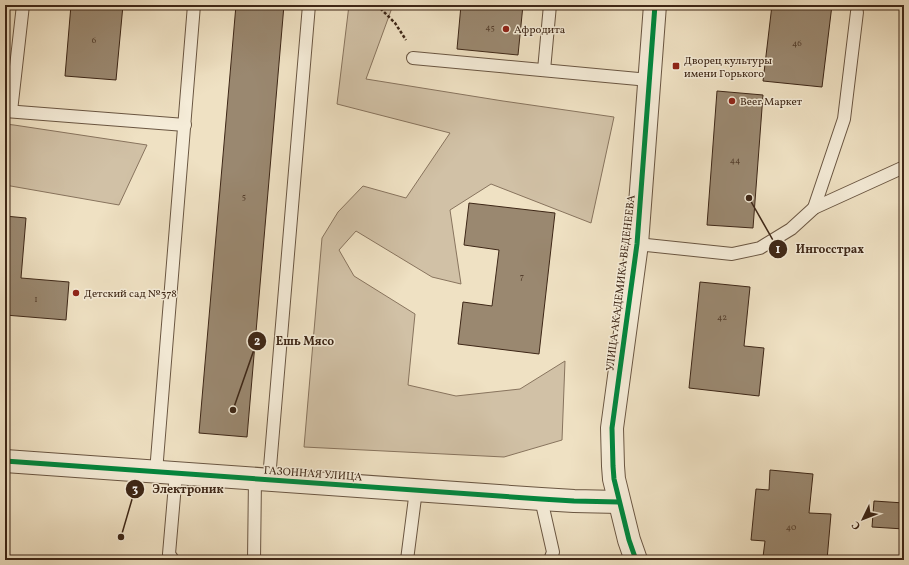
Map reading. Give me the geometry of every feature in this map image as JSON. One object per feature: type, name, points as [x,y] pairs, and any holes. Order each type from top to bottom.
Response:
[{"type":"street","name":"УЛИЦА АКАДЕМИКА ВЕДЕНЕЕВА","points":[[636,560],[619,502],[613,466],[612,428],[637,244],[655,5]]},
{"type":"street","name":"ГАЗОННАЯ УЛИЦА","points":[[5,461],[541,499],[619,502]]},
{"type":"lane","points":[[23,5],[8,111],[185,125]]},
{"type":"lane","points":[[173,560],[170,554],[166,472],[185,125],[194,5]]},
{"type":"lane","points":[[254,560],[309,5]]},
{"type":"lane","points":[[544,70],[550,5]]},
{"type":"lane","points":[[814,208],[844,118],[857,12]]},
{"type":"lane","points":[[413,58],[649,80]]},
{"type":"lane","points":[[637,244],[732,254],[760,248],[791,230],[814,208],[904,167]]},
{"type":"lane","points":[[407,560],[416,490]]},
{"type":"lane","points":[[541,499],[553,552],[550,560]]},
{"type":"path","points":[[377,5],[395,23],[407,42],[413,58]]},
{"type":"shaded area","points":[[349,5],[393,5],[366,79],[614,117],[591,223],[491,184],[450,210],[461,284],[432,277],[356,231],[339,250],[354,276],[415,314],[408,385],[456,396],[520,389],[565,361],[562,440],[504,457],[304,447],[322,238],[338,212],[363,186],[406,198],[450,133],[337,104]]},
{"type":"shaded area","points":[[5,124],[147,145],[119,205],[5,185]]},
{"type":"building","points":[[71,5],[123,5],[116,80],[65,76]]},
{"type":"building","points":[[236,5],[284,5],[247,437],[199,433]]},
{"type":"building","points":[[461,5],[523,5],[518,55],[457,49]]},
{"type":"building","points":[[772,5],[832,5],[822,87],[763,81]]},
{"type":"building","points":[[717,91],[763,95],[753,228],[707,225]]},
{"type":"building","points":[[469,203],[555,213],[539,354],[458,344],[463,302],[492,306],[499,250],[464,245]]},
{"type":"building","points":[[5,216],[26,218],[21,278],[69,282],[66,320],[5,315]]},
{"type":"building","points":[[700,282],[750,287],[744,346],[764,348],[759,396],[689,388]]},
{"type":"building","points":[[770,470],[813,474],[809,513],[831,514],[827,560],[778,560],[778,558],[763,557],[765,541],[751,540],[756,489],[769,490]]},
{"type":"building","points":[[874,501],[904,503],[904,529],[872,527]]},
{"type":"cycle path","points":[[636,560],[629,540],[614,479],[612,428],[637,244],[655,5]]},
{"type":"cycle path","points":[[5,461],[541,499],[619,502]]},
{"type":"place","name":"Афродита","points":[[506,29]]},
{"type":"place","name":"Дворец культуры имени Горького","points":[[676,66]]},
{"type":"place","name":"Beer Маркет","points":[[732,101]]},
{"type":"place","name":"Ингосстрах","points":[[749,198]]},
{"type":"place","name":"Детский сад №378","points":[[76,293]]},
{"type":"place","name":"Ешь Мясо","points":[[233,410]]},
{"type":"place","name":"Электроник","points":[[121,537]]}]
